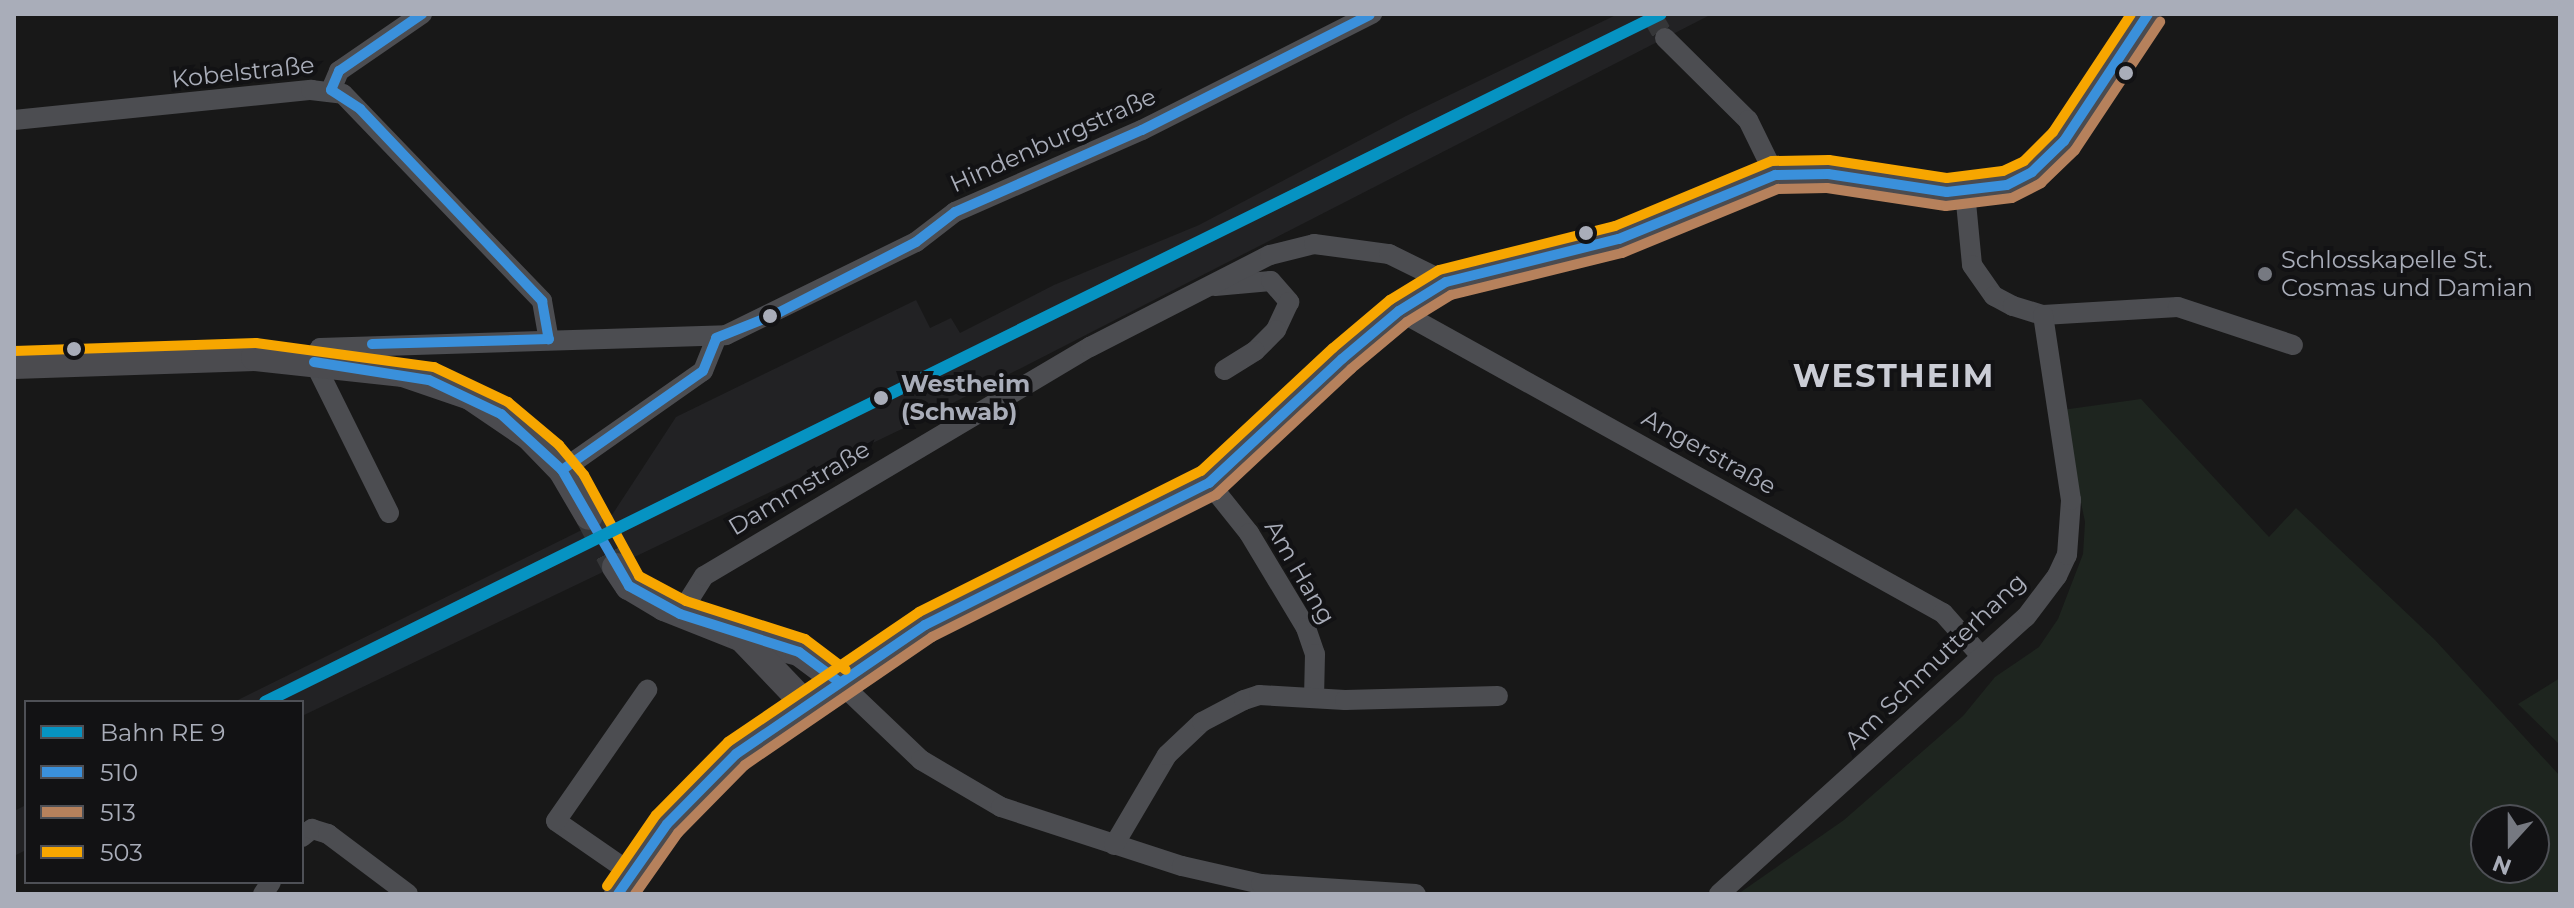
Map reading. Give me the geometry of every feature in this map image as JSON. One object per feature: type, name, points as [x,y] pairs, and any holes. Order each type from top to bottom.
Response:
[{"type":"street","points":[[331,90],[339,71],[422,14]]},
{"type":"street","name":"Hindenburgstraße","points":[[314,362],[326,346],[549,339],[716,338],[776,314],[916,242],[955,212],[1142,130],[1370,14]]},
{"type":"street","points":[[647,690],[556,821],[625,884],[704,783],[805,704],[925,625],[1209,483],[1399,311],[1446,282],[1619,239],[1742,184],[1775,175],[1828,174],[1965,192],[2007,185],[2043,163],[2078,122],[2148,14]]},
{"type":"street","points":[[1665,38],[1748,120],[1775,175]]},
{"type":"street","name":"Kobelstraße","points":[[14,120],[331,90],[360,109],[542,301],[549,339]]},
{"type":"street","points":[[1965,192],[1967,245],[1981,281],[2001,300],[2043,315],[2178,307],[2293,345]]},
{"type":"street","name":"Dammstraße","points":[[680,614],[704,576],[1090,347],[1215,286],[1270,255],[1314,244],[1409,260],[1446,282]]},
{"type":"street","name":"Dammstraße","points":[[1215,286],[1271,281],[1289,302],[1276,330],[1255,351],[1224,370]]},
{"type":"street","name":"Angerstraße","points":[[1399,311],[1943,613],[1981,656]]},
{"type":"street","name":"Am Schmutterhang","points":[[1719,894],[2042,598],[2067,555],[2071,500],[2043,315]]},
{"type":"street","points":[[562,470],[703,371],[716,338]]},
{"type":"street","points":[[14,365],[255,357],[399,372],[470,396],[529,436],[562,470],[589,516]]},
{"type":"street","points":[[314,362],[389,513]]},
{"type":"street","name":"Am Hang","points":[[1209,483],[1249,533],[1306,628],[1315,654],[1314,698]]},
{"type":"street","points":[[616,567],[629,586],[680,614],[742,638],[799,652],[838,681],[901,743],[953,782],[1001,807],[1114,845],[1261,884],[1416,894]]},
{"type":"street","points":[[742,638],[805,704]]},
{"type":"street","points":[[1114,845],[1154,773],[1202,722],[1259,695],[1314,698],[1498,696]]},
{"type":"street","points":[[304,835],[312,829],[328,834],[408,894]]},
{"type":"shaded area","points":[[1618,14],[1712,14],[906,427],[304,715],[304,700],[238,700],[612,515],[676,417],[916,300],[930,328],[951,318],[960,333],[1054,285],[1199,225],[1406,116]]},
{"type":"shaded area","points":[[2141,399],[2269,537],[2296,508],[2435,640],[2560,776],[2560,894],[1738,894],[1844,820],[1963,716],[1995,677],[2039,647],[2058,619],[2083,554],[2085,522],[2062,410]]},
{"type":"shaded area","points":[[2560,678],[2560,745],[2518,704]]},
{"type":"shaded area","points":[[24,806],[24,851],[14,856],[14,811]]},
{"type":"tunnel","points":[[1651,14],[1665,38]]},
{"type":"tunnel","points":[[589,516],[616,567]]},
{"type":"transit line","name":"510","points":[[331,90],[339,71],[422,14]]},
{"type":"transit line","points":[[269,700],[1661,14]]},
{"type":"transit line","name":"503","points":[[607,886],[656,815],[728,742],[919,612],[1201,471],[1333,348],[1390,300],[1439,270],[1615,226],[1772,161],[1829,160],[1947,178],[2003,171],[2024,161],[2053,132],[2131,14]]},
{"type":"transit line","name":"510","points":[[618,894],[667,824],[736,754],[925,625],[1209,483],[1342,359],[1399,311],[1446,282],[1619,239],[1775,175],[1828,174],[1947,192],[2007,185],[2032,172],[2064,141],[2148,14]]},
{"type":"transit line","name":"510","points":[[716,338],[776,314],[916,242],[955,212],[1142,130],[1370,15]]},
{"type":"transit line","name":"513","points":[[635,894],[678,833],[745,765],[932,637],[1216,495],[1351,369],[1407,322],[1451,295],[1622,253],[1778,189],[1827,188],[1946,206],[2012,198],[2041,183],[2075,150],[2160,22]]},
{"type":"transit line","name":"510","points":[[331,90],[360,109],[542,301],[549,339]]},
{"type":"transit line","name":"510","points":[[562,470],[703,371],[716,338]]},
{"type":"transit line","name":"510","points":[[372,344],[549,339]]},
{"type":"transit line","name":"503","points":[[14,351],[256,343],[434,367],[508,402],[559,445],[584,475],[639,576],[686,601],[805,639],[846,670]]},
{"type":"transit line","name":"510","points":[[314,362],[429,380],[501,414],[562,470],[629,586],[680,614],[799,652],[838,681]]},
{"type":"place","name":"Schlosskapelle St. Cosmas und Damian","points":[[2265,274]]},
{"type":"place","name":"Westheim (Schwab)","points":[[881,398]]},
{"type":"district","name":"WESTHEIM","points":[[1894,376]]}]
